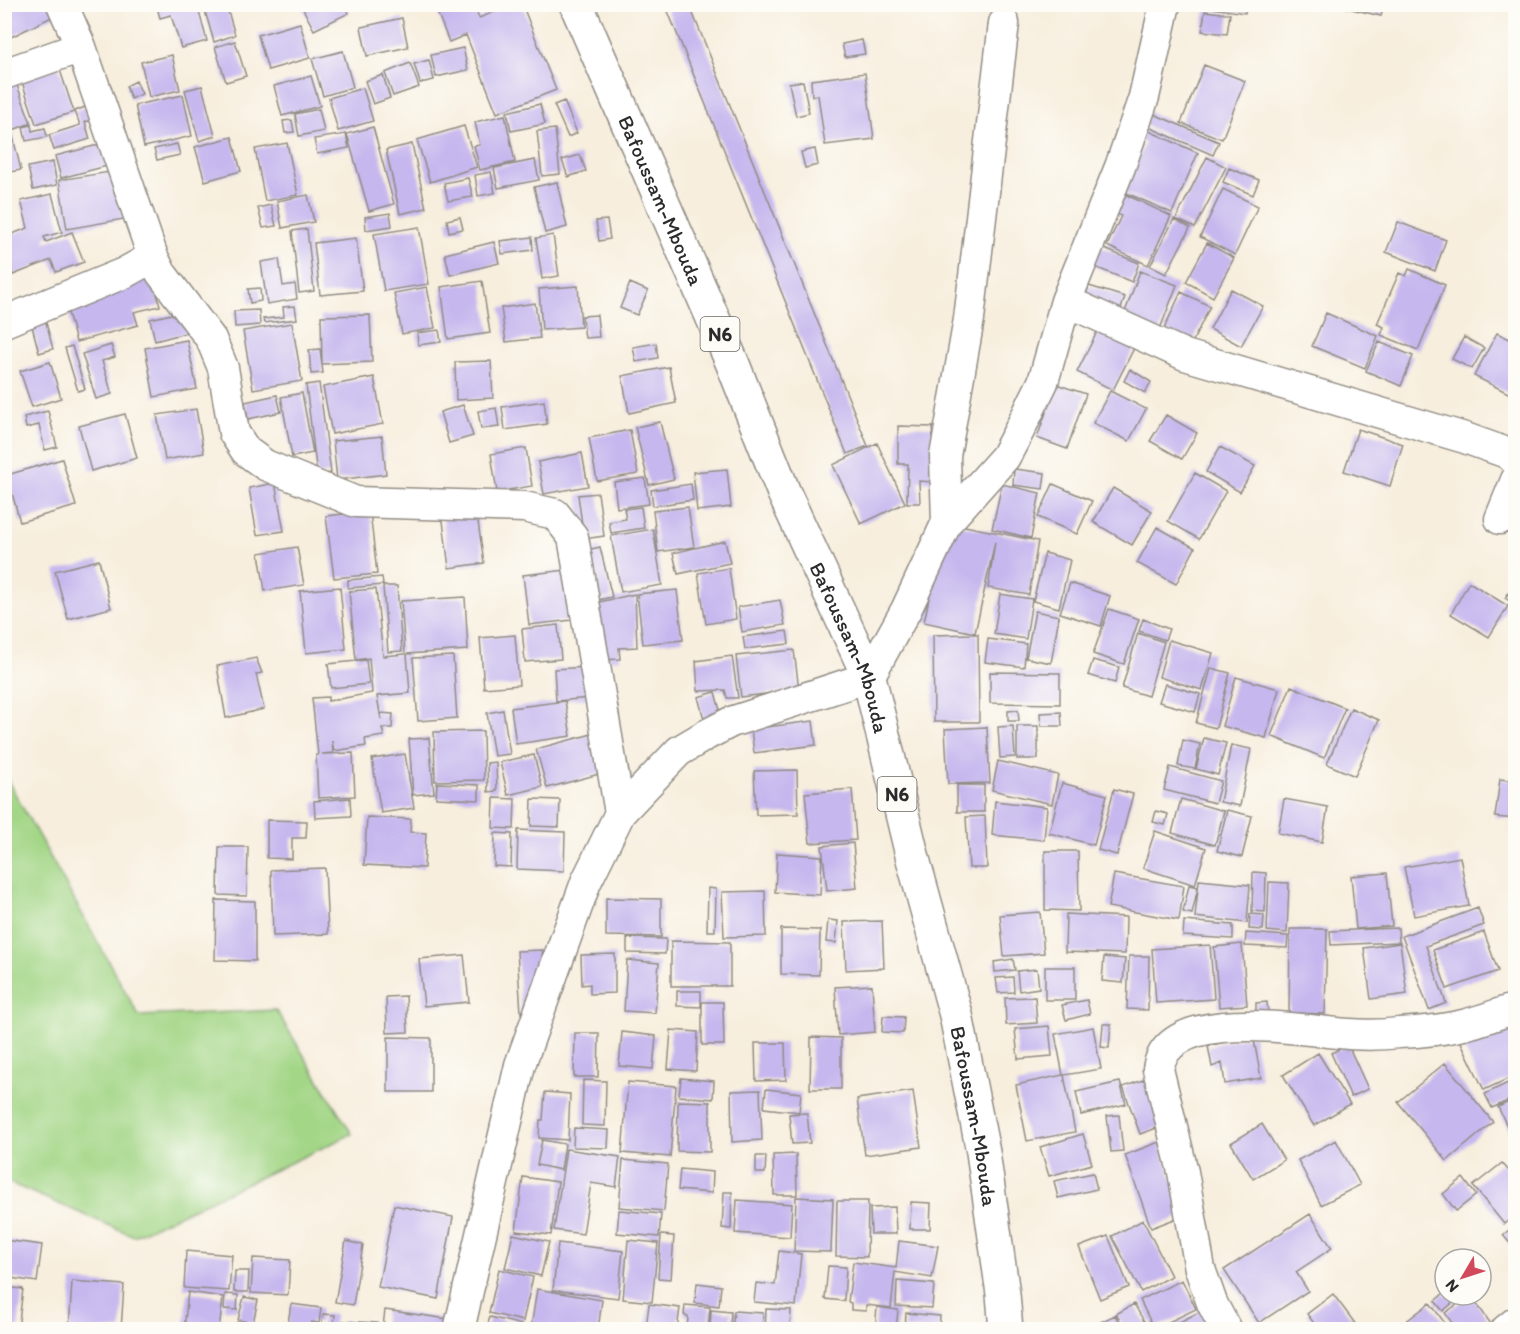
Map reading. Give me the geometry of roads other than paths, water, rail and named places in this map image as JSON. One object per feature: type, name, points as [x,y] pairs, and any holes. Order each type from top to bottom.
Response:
[{"type":"highway","name":"Bafoussam-Mbouda","points":[[576,4],[732,362],[784,493],[869,676],[914,859],[956,1015],[983,1152],[1006,1329]]},
{"type":"street","points":[[62,4],[81,47],[153,256],[161,273],[211,339],[223,368],[234,433],[246,451],[265,465],[356,502],[524,507],[555,514],[573,537],[620,813]]},
{"type":"street","points":[[459,1329],[520,1065],[585,882],[620,813],[679,751],[705,735],[731,722],[869,676],[906,610],[947,522],[1005,457],[1043,382],[1066,301],[1120,167],[1144,97],[1165,4]]},
{"type":"street","points":[[947,522],[945,456],[969,319],[1004,23]]},
{"type":"street","points":[[4,74],[81,47]]},
{"type":"street","points":[[4,322],[124,273],[153,256]]},
{"type":"street","points":[[1066,301],[1185,355],[1465,438],[1507,453],[1515,461]]},
{"type":"street","points":[[1500,519],[1515,480]]},
{"type":"street","points":[[1226,1329],[1212,1303],[1200,1269],[1183,1172],[1158,1069],[1160,1058],[1170,1045],[1188,1034],[1217,1027],[1257,1026],[1351,1034],[1399,1034],[1459,1026],[1515,1008]]},
{"type":"street","points":[[1506,1329],[1515,1322]]}]
